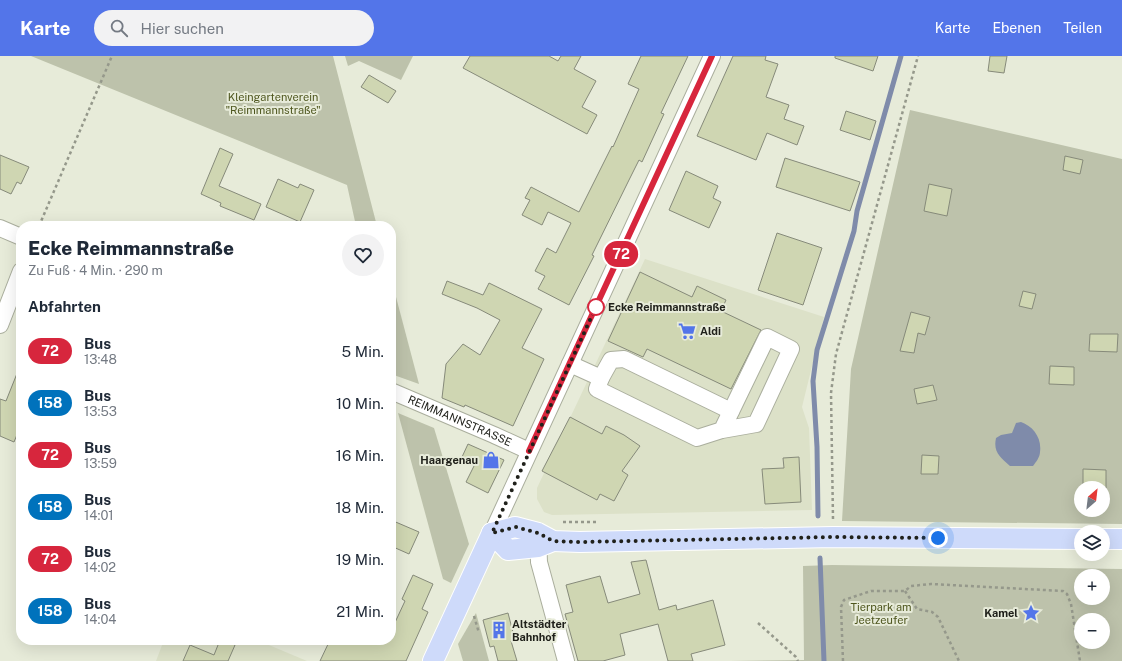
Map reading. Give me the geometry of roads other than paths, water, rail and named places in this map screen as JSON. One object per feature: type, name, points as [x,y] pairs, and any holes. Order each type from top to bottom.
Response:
[{"type":"main road","points":[[433,661],[492,533],[508,550],[543,540],[580,542],[833,537],[1074,539]]},
{"type":"main road","points":[[1110,539],[1122,539]]},
{"type":"street","points":[[492,533],[712,56]]},
{"type":"street","points":[[0,228],[16,235]]},
{"type":"street","points":[[0,325],[16,284]]},
{"type":"street","points":[[722,430],[767,337],[791,349],[756,424],[722,430],[697,438],[597,389],[601,378],[611,360],[624,359],[731,411]]},
{"type":"street","points":[[570,364],[601,378]]},
{"type":"street","name":"REIMMANNSTRASSE","points":[[396,393],[529,451]]},
{"type":"street","points":[[543,540],[540,564],[566,661]]},
{"type":"water","points":[[1021,422],[1029,426],[1036,433],[1040,442],[1039,456],[1033,466],[1010,466],[996,451],[996,438],[1001,435],[1012,433],[1016,423]]},
{"type":"waterway","points":[[818,516],[817,447],[813,381],[817,350],[854,231],[857,211],[901,56]]},
{"type":"waterway","points":[[820,558],[824,661]]},
{"type":"place","name":"Ecke Reimmannstraße","points":[[596,307]]},
{"type":"place","name":"Aldi","points":[[687,331]]},
{"type":"place","name":"Haargenau","points":[[491,460]]},
{"type":"place","name":"Kamel","points":[[1031,613]]},
{"type":"place","name":"Altstädter Bahnhof","points":[[499,630]]},
{"type":"park label","name":"Kleingartenverein \"Reimmannstraße\"","points":[[273,103]]},
{"type":"park label","name":"Tierpark am Jeetzeufer","points":[[881,613]]}]
